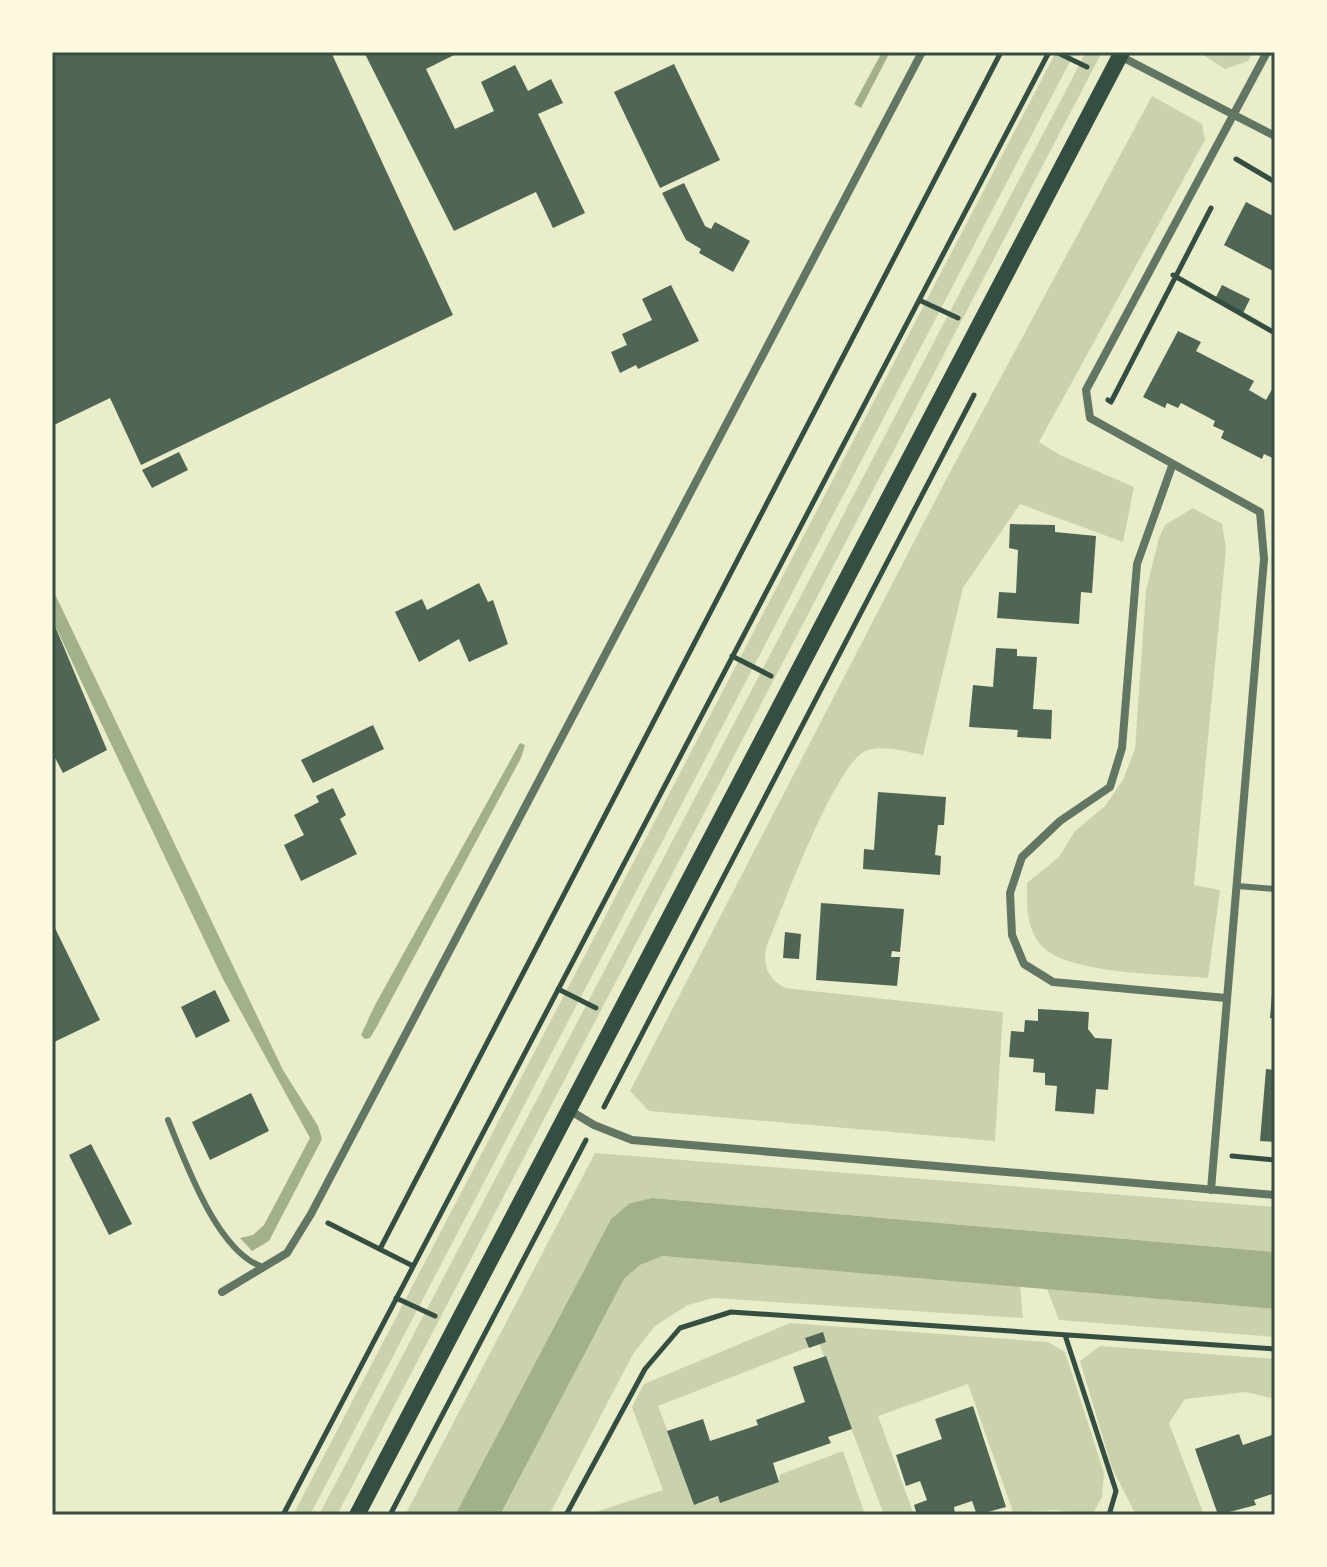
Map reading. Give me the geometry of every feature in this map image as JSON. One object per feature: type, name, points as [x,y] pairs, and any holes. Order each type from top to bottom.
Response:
[{"type":"main road","points":[[357,1515],[1121,54]]},
{"type":"street","points":[[222,1292],[287,1253],[311,1214],[922,52]]},
{"type":"street","points":[[1211,1190],[1264,559],[1260,512],[1090,418],[1086,390],[1267,52]]},
{"type":"street","points":[[1121,54],[1275,136]]},
{"type":"street","points":[[1172,466],[1137,564],[1122,748],[1110,787],[1060,821],[1022,857],[1010,893],[1012,935],[1024,964],[1053,982],[1226,998]]},
{"type":"street","points":[[568,1109],[594,1125],[632,1140],[1275,1195]]},
{"type":"lane","points":[[1237,886],[1275,889]]},
{"type":"lane","points":[[168,1120],[213,1215],[249,1262],[264,1267]]},
{"type":"path","points":[[380,1249],[1001,52]]},
{"type":"path","points":[[283,1515],[1049,52]]},
{"type":"path","points":[[1056,52],[1108,78]]},
{"type":"path","points":[[1086,390],[1111,402],[1215,199]]},
{"type":"path","points":[[1150,266],[1176,277],[1275,333]]},
{"type":"path","points":[[919,300],[978,328]]},
{"type":"path","points":[[390,1515],[976,392]]},
{"type":"path","points":[[732,656],[790,686]]},
{"type":"path","points":[[558,989],[616,1018]]},
{"type":"path","points":[[1214,1155],[1275,1160]]},
{"type":"path","points":[[311,1214],[413,1266]]},
{"type":"path","points":[[396,1298],[456,1325]]},
{"type":"path","points":[[566,1515],[645,1369],[680,1328],[731,1312],[1275,1349]]},
{"type":"path","points":[[1065,1335],[1116,1491],[1109,1515]]},
{"type":"shaded area","points":[[882,52],[890,52],[861,108],[854,104]]},
{"type":"shaded area","points":[[1056,52],[1075,52],[310,1515],[293,1515]]},
{"type":"shaded area","points":[[1086,52],[1102,52],[337,1515],[319,1515]]},
{"type":"shaded area","points":[[1199,52],[1253,52],[1248,61],[1225,69]]},
{"type":"shaded area","points":[[1152,96],[1202,124],[1205,140],[1039,442],[1060,455],[1134,487],[1123,542],[1020,504],[963,588],[923,755],[882,748],[868,750],[855,760],[826,807],[766,948],[768,971],[785,988],[1003,1012],[995,1141],[649,1111],[630,1091],[949,474]]},
{"type":"shaded area","points":[[1193,508],[1222,524],[1226,549],[1194,885],[1220,890],[1208,978],[1118,971],[1092,967],[1051,954],[1035,936],[1029,922],[1027,899],[1027,883],[1059,857],[1075,831],[1105,806],[1123,780],[1135,749],[1146,590],[1159,538],[1165,525]]},
{"type":"shaded area","points":[[52,588],[283,1070],[318,1126],[322,1139],[269,1241],[252,1251],[240,1238],[253,1235],[264,1225],[310,1138],[223,979],[82,683],[52,619]]},
{"type":"shaded area","points":[[520,743],[525,745],[521,758],[376,1028],[370,1038],[365,1039],[361,1035],[375,1005]]},
{"type":"shaded area","points":[[595,1153],[1275,1207],[1275,1252],[652,1198],[630,1203],[611,1219],[455,1515],[405,1515]]},
{"type":"shaded area","points":[[652,1198],[1275,1252],[1275,1309],[663,1256],[640,1265],[624,1279],[500,1515],[455,1515],[611,1219],[630,1203]]},
{"type":"shaded area","points":[[663,1256],[1020,1286],[1023,1318],[713,1298],[688,1305],[655,1326],[633,1354],[549,1515],[500,1515],[624,1279],[640,1265]]},
{"type":"shaded area","points":[[1047,1289],[1275,1309],[1275,1337],[1059,1320]]},
{"type":"shaded area","points":[[790,1323],[1048,1342],[1065,1352],[1104,1473],[1102,1497],[1092,1515],[1056,1510],[1013,1512],[968,1384],[878,1416],[914,1515],[884,1515],[819,1343],[658,1406],[696,1505],[743,1488],[746,1493],[780,1480],[779,1475],[843,1451],[865,1515],[587,1515],[663,1490],[632,1407],[644,1384]]},
{"type":"shaded area","points":[[1100,1346],[1275,1359],[1275,1399],[1246,1392],[1185,1399],[1169,1423],[1204,1515],[1135,1513],[1112,1468],[1080,1361]]},
{"type":"building","points":[[52,52],[331,52],[453,315],[141,465],[110,398],[52,426]]},
{"type":"building","points":[[364,52],[460,52],[426,69],[455,129],[494,111],[481,82],[515,65],[528,91],[551,79],[563,103],[538,114],[585,213],[553,228],[536,192],[454,231]]},
{"type":"building","points":[[674,64],[720,160],[660,188],[614,92]]},
{"type":"building","points":[[684,183],[705,226],[711,229],[715,222],[750,241],[733,272],[699,253],[701,249],[686,240],[662,193]]},
{"type":"building","points":[[1246,202],[1275,217],[1275,272],[1224,245]]},
{"type":"building","points":[[671,285],[699,341],[638,369],[636,365],[620,373],[611,352],[627,345],[622,334],[652,320],[642,299]]},
{"type":"building","points":[[1222,285],[1250,299],[1243,313],[1215,299]]},
{"type":"building","points":[[1178,331],[1201,342],[1196,351],[1254,381],[1249,390],[1266,400],[1275,384],[1275,459],[1264,454],[1262,459],[1221,438],[1224,431],[1213,426],[1215,421],[1181,403],[1178,408],[1167,403],[1165,408],[1143,397]]},
{"type":"building","points":[[179,452],[188,470],[152,488],[142,470]]},
{"type":"building","points":[[1010,524],[1055,525],[1055,532],[1096,536],[1092,593],[1081,592],[1079,624],[997,618],[999,592],[1016,593],[1018,550],[1009,548]]},
{"type":"building","points":[[479,583],[488,602],[493,600],[508,644],[469,662],[459,639],[419,662],[395,612],[422,599],[427,610]]},
{"type":"building","points":[[52,619],[107,750],[63,773],[52,752]]},
{"type":"building","points":[[996,648],[1017,649],[1017,656],[1037,657],[1033,709],[1052,710],[1051,739],[1017,737],[1018,730],[969,727],[973,685],[993,687]]},
{"type":"building","points":[[373,725],[384,749],[313,783],[301,760]]},
{"type":"building","points":[[333,788],[346,815],[340,819],[357,854],[301,881],[284,845],[304,835],[294,815],[319,802],[316,796]]},
{"type":"building","points":[[878,792],[946,797],[944,825],[938,825],[935,855],[941,856],[940,875],[863,869],[864,849],[874,850]]},
{"type":"building","points":[[821,903],[904,909],[900,952],[892,951],[891,957],[900,957],[897,986],[816,980]]},
{"type":"building","points":[[52,922],[100,1020],[52,1043]]},
{"type":"building","points":[[785,932],[801,934],[799,959],[783,958]]},
{"type":"building","points":[[215,990],[230,1021],[196,1038],[181,1007]]},
{"type":"building","points":[[1272,994],[1275,995],[1275,1018],[1270,1018]]},
{"type":"building","points":[[1038,1009],[1089,1012],[1088,1029],[1095,1038],[1112,1039],[1108,1090],[1096,1089],[1094,1114],[1055,1111],[1057,1086],[1045,1085],[1045,1073],[1033,1072],[1034,1059],[1009,1057],[1011,1031],[1024,1032],[1025,1020],[1038,1021]]},
{"type":"building","points":[[1266,1069],[1275,1070],[1275,1142],[1260,1141]]},
{"type":"building","points":[[251,1093],[269,1131],[210,1160],[192,1122]]},
{"type":"building","points":[[91,1144],[132,1224],[109,1235],[69,1155]]},
{"type":"building","points":[[823,1332],[826,1342],[809,1348],[805,1338]]},
{"type":"building","points":[[826,1356],[852,1429],[828,1437],[831,1443],[773,1463],[779,1482],[720,1503],[718,1496],[694,1505],[667,1431],[703,1419],[710,1441],[758,1425],[756,1420],[805,1402],[793,1367]]},
{"type":"building","points":[[973,1406],[1006,1507],[977,1515],[972,1501],[954,1507],[955,1515],[917,1515],[914,1505],[927,1500],[920,1481],[906,1486],[896,1455],[942,1439],[935,1419]]},
{"type":"building","points":[[1239,1434],[1243,1445],[1275,1434],[1275,1493],[1254,1500],[1256,1505],[1218,1515],[1195,1449]]}]
